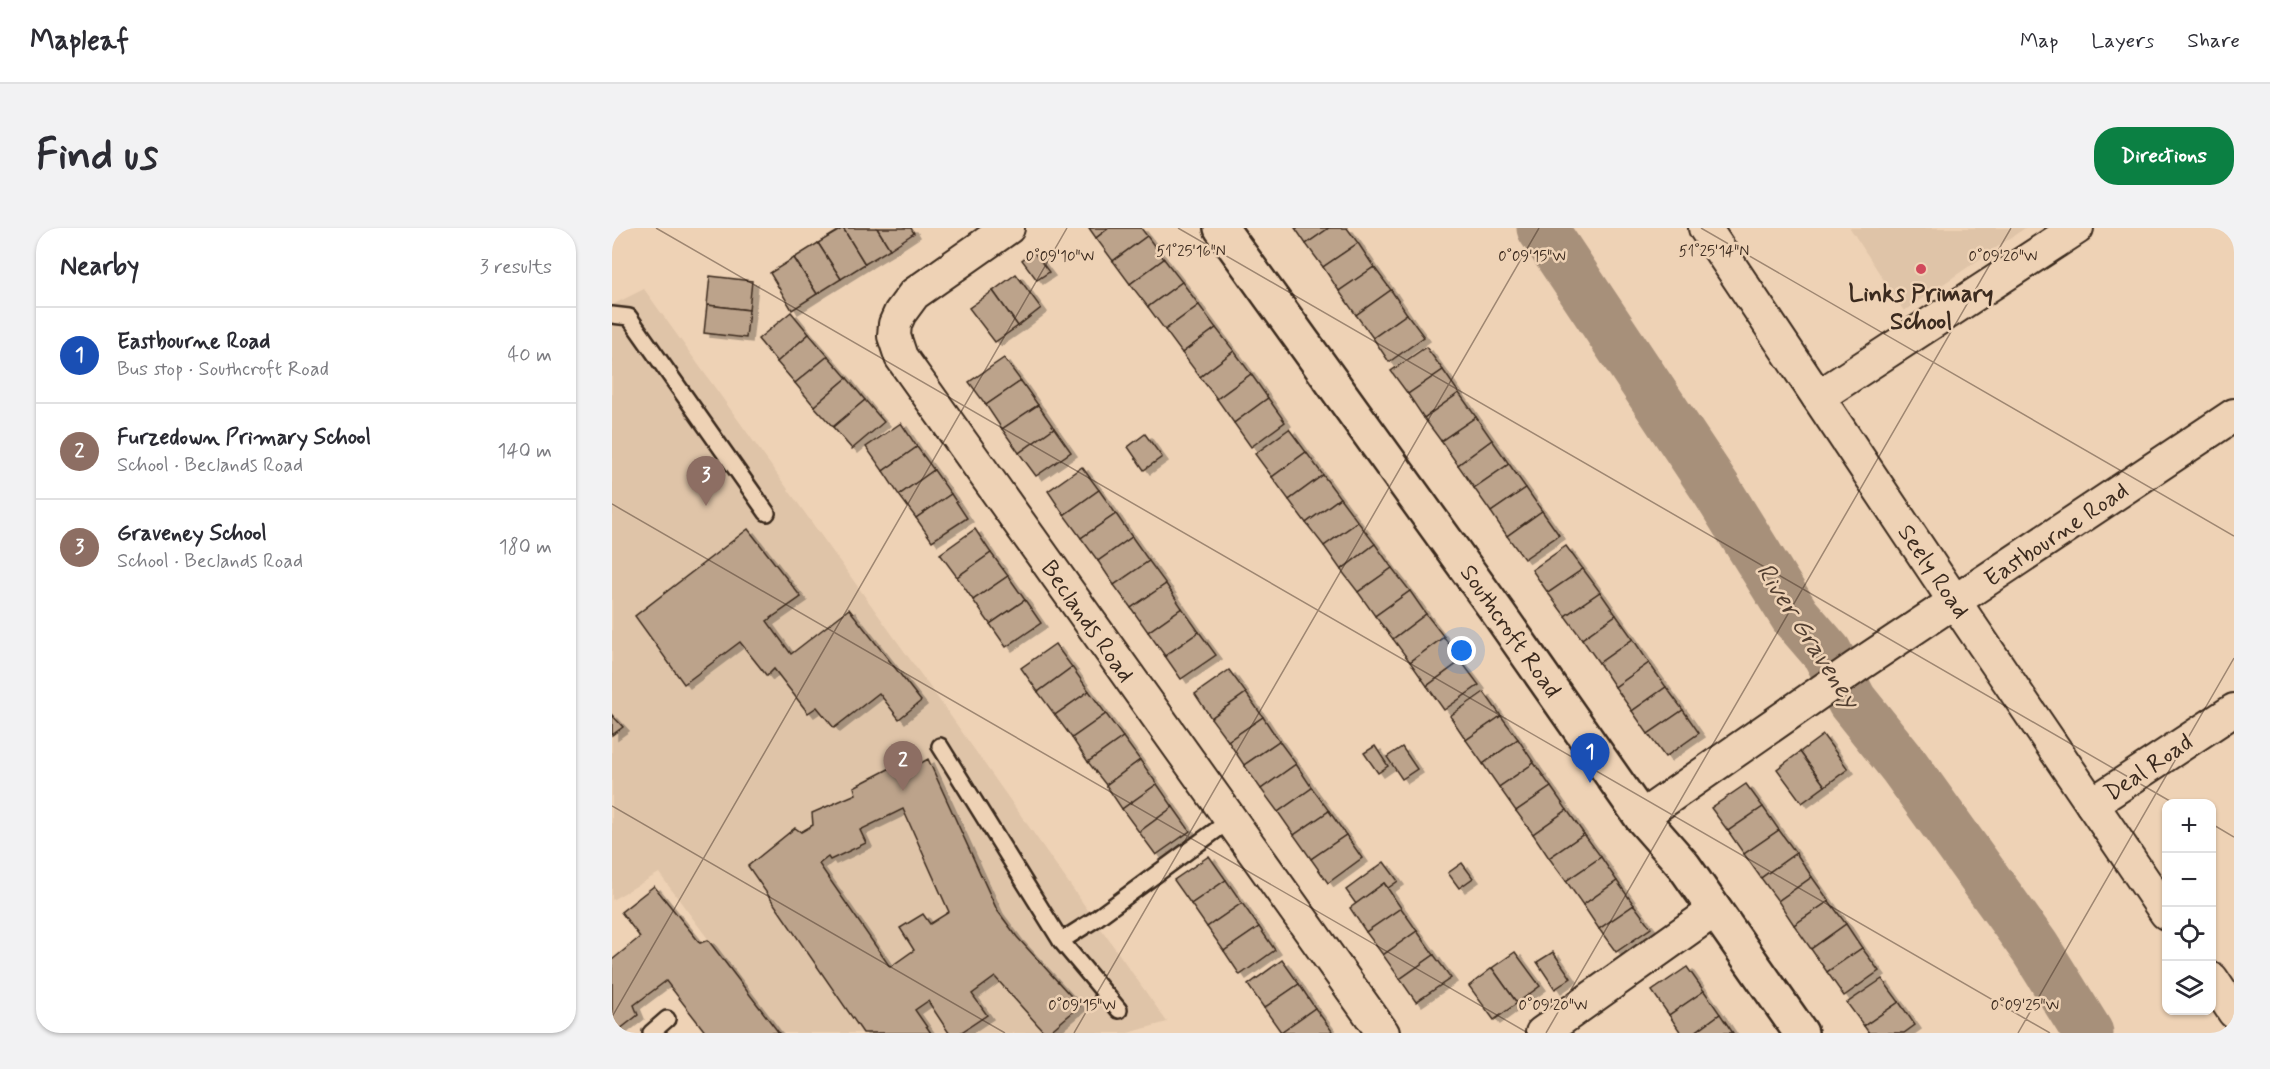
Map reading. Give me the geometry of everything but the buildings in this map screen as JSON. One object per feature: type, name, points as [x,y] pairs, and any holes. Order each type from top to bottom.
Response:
[{"type":"street","name":"Beclands Road","points":[[1008,228],[914,294],[895,324],[894,336],[901,357],[1383,1033]]},
{"type":"street","name":"Southcroft Road","points":[[1221,228],[1500,614],[1641,817],[1683,866],[1801,1033]]},
{"type":"street","name":"Seely Road","points":[[1705,228],[2162,907]]},
{"type":"street","points":[[1818,397],[2077,228]]},
{"type":"street","name":"Eastbourne Road","points":[[1641,817],[1856,667],[2234,415]]},
{"type":"street","name":"Deal Road","points":[[2092,804],[2234,710]]},
{"type":"street","points":[[1542,1033],[1715,910]]},
{"type":"street","points":[[2216,986],[2233,1009]]},
{"type":"lane","points":[[612,315],[629,316],[767,513]]},
{"type":"lane","points":[[940,746],[1061,941],[1119,1010]]},
{"type":"lane","points":[[1061,941],[1094,920],[1230,820]]},
{"type":"lane","points":[[651,1033],[667,1019]]},
{"type":"shaded area","name":"Links Primary School","points":[[1850,228],[2025,228],[1904,311]]},
{"type":"shaded area","points":[[644,289],[1167,1022],[1128,1033],[778,1033],[659,873],[612,900],[612,305]]},
{"type":"waterway","name":"River Graveney","points":[[1542,228],[1716,489],[1795,616],[1827,653],[1852,701],[1904,766],[2035,948],[2088,1033]]},
{"type":"place","name":"Links Primary School","points":[[1921,269]]},
{"type":"place","name":"Graveney School","points":[[706,506]]},
{"type":"place","name":"Eastbourne Road","points":[[1590,783]]},
{"type":"place","name":"Furzedown Primary School","points":[[903,791]]}]
